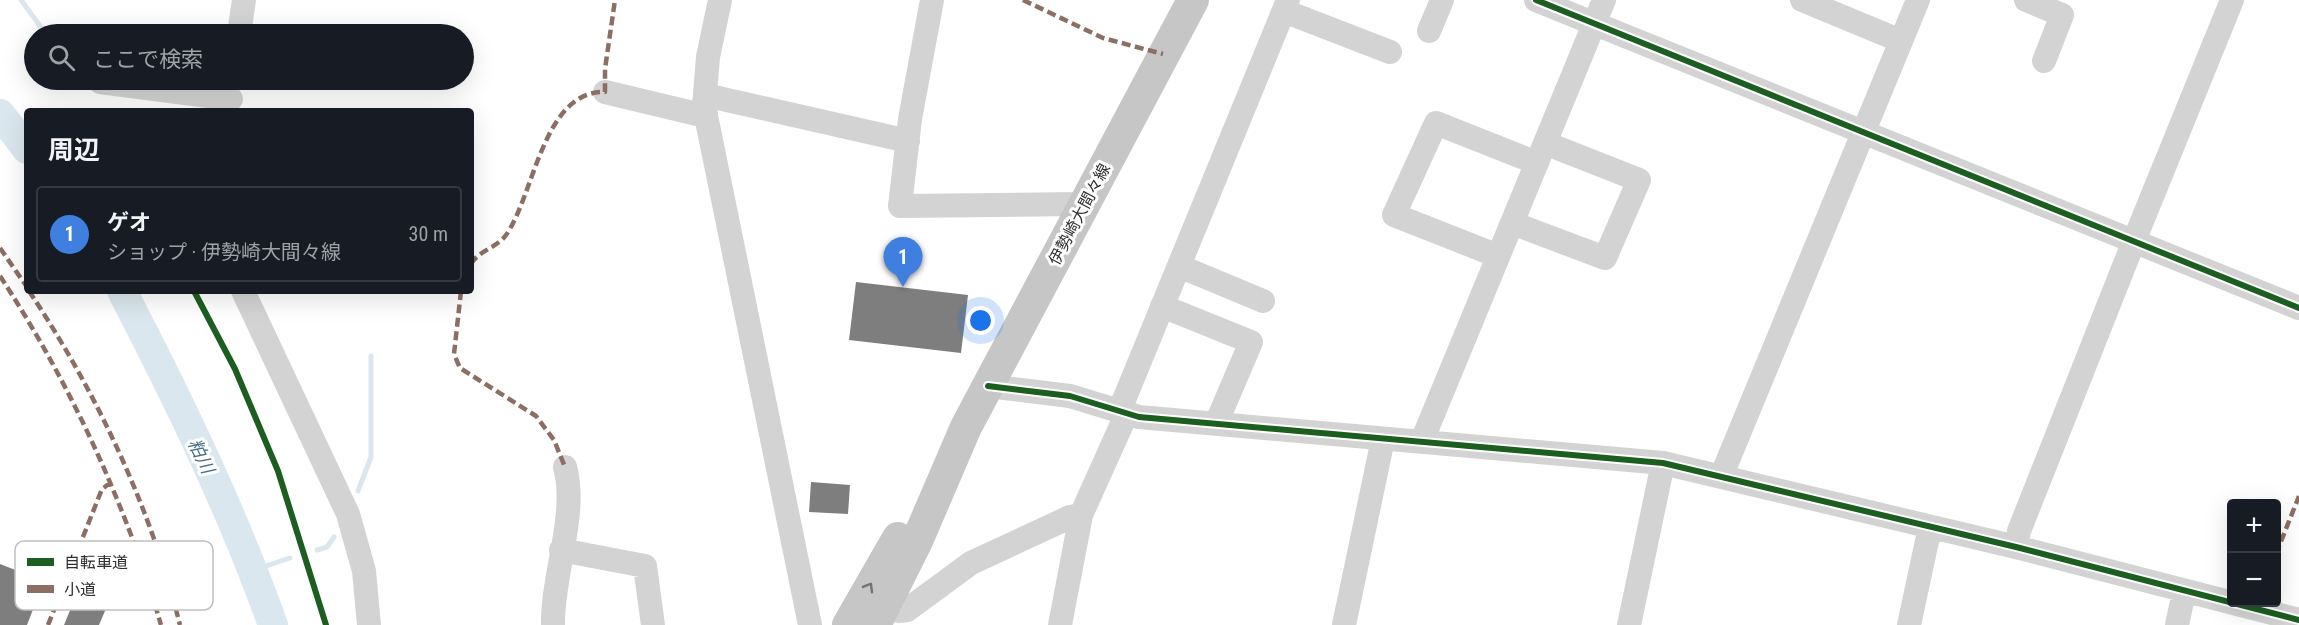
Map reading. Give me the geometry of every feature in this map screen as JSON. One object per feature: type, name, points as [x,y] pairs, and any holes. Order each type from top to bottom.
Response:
[{"type":"main road","name":"伊勢崎大間々線","points":[[881,615],[966,427],[1192,0]]},
{"type":"main road","name":"伊勢崎大間々線","points":[[848,625],[938,468],[966,427]]},
{"type":"street","points":[[240,24],[244,0]]},
{"type":"street","points":[[720,0],[708,57],[706,105],[810,625]]},
{"type":"street","points":[[932,0],[908,141],[900,206],[1084,204]]},
{"type":"street","points":[[1429,31],[1442,0]]},
{"type":"street","points":[[1536,0],[2299,308]]},
{"type":"street","points":[[1422,441],[1604,0]]},
{"type":"street","points":[[1802,0],[1901,41]]},
{"type":"street","points":[[1721,477],[1918,0]]},
{"type":"street","points":[[2026,0],[2062,15],[2044,61]]},
{"type":"street","points":[[2016,547],[2019,531],[2133,241],[2232,0]]},
{"type":"street","points":[[1060,625],[1081,515],[1162,306],[1286,5],[1390,52]]},
{"type":"street","points":[[190,90],[231,96]]},
{"type":"street","points":[[605,92],[697,114],[706,105]]},
{"type":"street","points":[[706,105],[908,141]]},
{"type":"street","points":[[1498,256],[1394,215],[1436,123],[1639,180],[1605,258],[1512,222]]},
{"type":"street","points":[[1179,266],[1263,301]]},
{"type":"street","points":[[244,294],[348,514],[363,571],[369,625]]},
{"type":"street","points":[[1162,306],[1251,342],[1216,424]]},
{"type":"street","points":[[988,386],[1070,396],[1122,414],[1663,463],[2016,547],[2299,620]]},
{"type":"street","points":[[1344,625],[1383,439]]},
{"type":"street","points":[[1629,625],[1663,463]]},
{"type":"street","points":[[553,625],[554,585],[568,498],[565,467]]},
{"type":"street","points":[[881,615],[907,610],[971,562],[1070,517],[1081,515]]},
{"type":"street","points":[[1910,625],[1930,527]]},
{"type":"street","points":[[561,550],[645,566],[653,625]]},
{"type":"street","points":[[2177,625],[2184,592]]},
{"type":"building","points":[[856,282],[968,295],[961,353],[849,340]]},
{"type":"building","points":[[811,482],[850,485],[848,514],[809,512]]},
{"type":"building","points":[[0,564],[15,570],[15,610],[33,610],[27,625],[0,625]]},
{"type":"building","points":[[70,610],[105,610],[99,625],[64,625]]},
{"type":"waterway","points":[[21,0],[39,24]]},
{"type":"waterway","name":"粕川","points":[[0,114],[24,145]]},
{"type":"waterway","name":"粕川","points":[[124,294],[203,455],[240,539],[273,625]]},
{"type":"waterway","points":[[358,491],[371,457],[371,356]]},
{"type":"waterway","points":[[317,550],[327,547],[334,537]]},
{"type":"waterway","points":[[254,570],[290,558]]},
{"type":"marked path","points":[[474,259],[506,235],[516,218],[543,148],[554,126],[567,108],[584,96],[605,92],[605,69],[615,0]]},
{"type":"marked path","points":[[1023,0],[1103,38],[1163,54]]},
{"type":"marked path","points":[[0,248],[24,283]]},
{"type":"marked path","points":[[0,276],[50,358],[72,401],[113,489],[133,541]]},
{"type":"marked path","points":[[31,294],[99,410],[137,494],[154,541]]},
{"type":"marked path","points":[[461,294],[454,354],[460,368],[536,416],[554,440],[565,467]]},
{"type":"marked path","points":[[81,541],[102,489],[110,483]]},
{"type":"marked path","points":[[2276,553],[2299,496]]},
{"type":"marked path","points":[[48,625],[54,610]]},
{"type":"marked path","points":[[156,610],[161,625]]},
{"type":"marked path","points":[[176,610],[180,625]]},
{"type":"cycle path","points":[[1536,0],[2299,308]]},
{"type":"cycle path","points":[[196,294],[235,369],[278,471],[326,625]]},
{"type":"cycle path","points":[[988,386],[1070,396],[1139,417],[1663,463],[2016,547],[2299,620]]},
{"type":"place","name":"ゲオ","points":[[903,287]]}]
